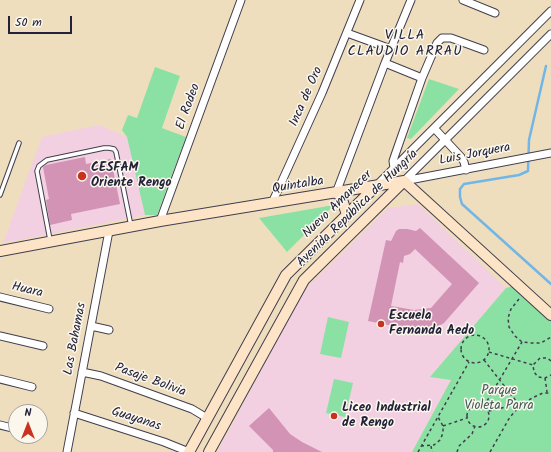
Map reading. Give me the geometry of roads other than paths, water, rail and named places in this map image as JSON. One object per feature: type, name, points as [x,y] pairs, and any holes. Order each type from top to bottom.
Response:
[{"type":"street","name":"El Rodeo","points":[[160,221],[240,0]]},
{"type":"street","name":"Inca de Oro","points":[[272,203],[322,93],[360,0]]},
{"type":"street","points":[[347,215],[341,196],[336,193],[385,63],[411,0]]},
{"type":"street","points":[[463,0],[495,13]]},
{"type":"street","name":"Nuevo Amanecer","points":[[189,452],[286,275],[551,11]]},
{"type":"street","points":[[347,33],[391,49]]},
{"type":"street","name":"Avenida República de Hungría","points":[[209,452],[304,280],[551,34]]},
{"type":"street","points":[[394,168],[393,161],[395,155],[422,78],[437,43],[442,38],[451,38],[484,50]]},
{"type":"street","points":[[385,63],[422,78]]},
{"type":"street","points":[[434,128],[461,157],[466,170]]},
{"type":"street","name":"Luis Jorquera","points":[[404,182],[551,153]]},
{"type":"street","name":"Quintalba","points":[[0,251],[160,221],[404,182]]},
{"type":"street","points":[[404,182],[551,315]]},
{"type":"street","name":"Las Bahamas","points":[[67,452],[109,231]]},
{"type":"street","name":"Huara","points":[[0,297],[49,309]]},
{"type":"street","points":[[91,326],[109,330]]},
{"type":"street","points":[[254,334],[270,341]]},
{"type":"street","points":[[0,336],[43,346]]},
{"type":"street","name":"Pasaje Bolivia","points":[[82,372],[101,376],[192,409],[207,418]]},
{"type":"street","points":[[0,379],[32,387]]},
{"type":"street","name":"Guayanas","points":[[74,413],[189,452]]},
{"type":"lane","points":[[0,195],[19,143]]},
{"type":"lane","points":[[51,242],[37,171],[39,166],[47,160],[104,148],[114,149],[116,152],[131,227]]},
{"type":"waterway","points":[[546,66],[529,140],[528,171],[519,175],[464,184],[460,189],[460,197],[462,204],[551,284]]},
{"type":"place","name":"CESFAM Oriente Rengo","points":[[82,176]]},
{"type":"place","name":"Escuela Fernanda Aedo","points":[[381,324]]},
{"type":"place","name":"Liceo Industrial de Rengo","points":[[334,416]]},
{"type":"district","name":"VILLA CLAUDIO ARRAU","points":[[405,46]]},
{"type":"park label","name":"Parque Violeta Parra","points":[[499,400]]}]
